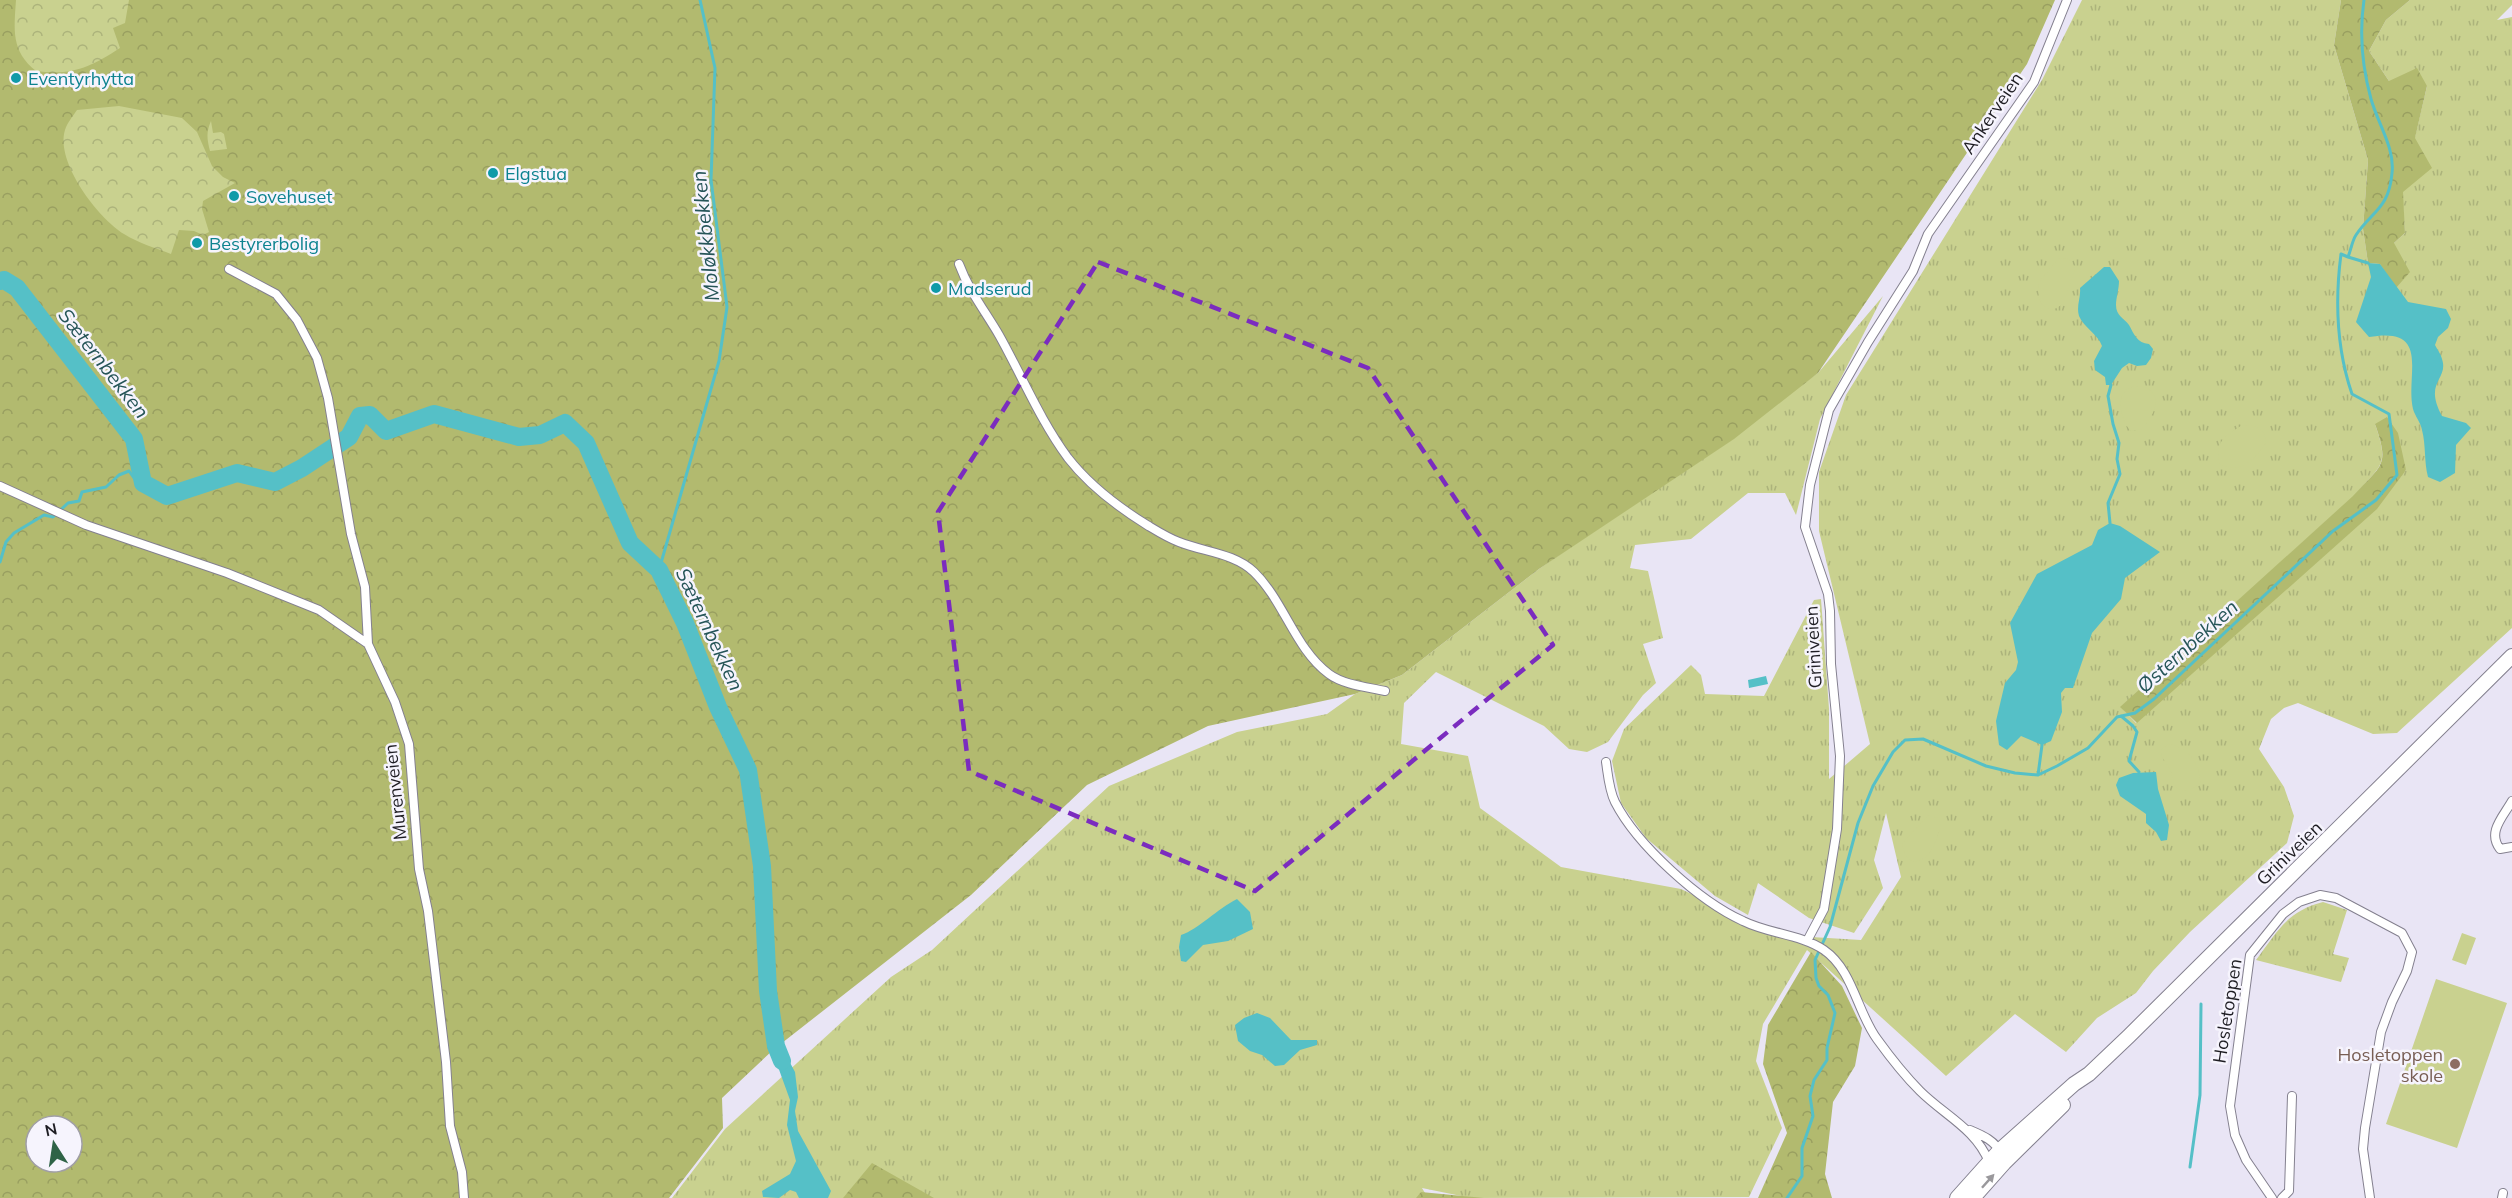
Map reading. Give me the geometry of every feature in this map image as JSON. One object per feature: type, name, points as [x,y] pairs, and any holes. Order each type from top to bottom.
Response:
[{"type":"main road","name":"Griniveien","points":[[1973,1198],[2002,1157],[2074,1084],[2089,1074],[2512,656]]},
{"type":"main road","name":"Griniveien","points":[[1957,1198],[1989,1162],[2002,1157]]},
{"type":"street","name":"Ankerveien","points":[[1928,234],[2034,82],[2067,0]]},
{"type":"street","name":"Griniveien","points":[[1806,940],[1824,909],[1837,829],[1840,756],[1831,664],[1828,594],[1805,527],[1806,508],[1829,410],[1913,271],[1928,234]]},
{"type":"street","points":[[959,264],[973,296],[998,334],[1025,386],[1067,456],[1092,484],[1147,525],[1178,542],[1231,556],[1253,570],[1272,592],[1312,658],[1330,675],[1353,684],[1385,691]]},
{"type":"street","points":[[229,269],[276,294],[297,320],[317,358],[330,406],[347,513],[365,587],[368,644]]},
{"type":"street","name":"Murenveien","points":[[0,486],[86,525],[227,573],[319,610],[368,644],[395,702],[409,744],[419,869],[428,911],[446,1062],[450,1126],[462,1172],[464,1198]]},
{"type":"street","points":[[1606,762],[1615,801],[1645,844],[1680,878],[1743,922],[1806,940],[1838,962],[1876,1037],[1921,1092],[1966,1129],[1984,1150],[1989,1162]]},
{"type":"street","points":[[2512,801],[2494,832],[2494,841],[2500,849],[2512,847]]},
{"type":"street","name":"Hosletoppen","points":[[2272,1198],[2246,1160],[2235,1135],[2230,1106],[2250,955],[2283,914],[2299,902],[2320,895],[2336,898],[2402,933],[2412,952],[2407,971],[2391,1002],[2381,1032],[2364,1128],[2363,1149],[2370,1198]]},
{"type":"street","points":[[2282,1198],[2289,1191],[2292,1096]]},
{"type":"street","points":[[1966,1129],[1986,1137],[2002,1157]]},
{"type":"highlighted area","points":[[1098,262],[1368,368],[1553,645],[1255,891],[969,771],[938,512]]},
{"type":"green space","points":[[0,0],[2055,0],[2027,64],[1818,373],[1734,439],[1539,569],[1402,675],[1355,694],[1208,726],[1087,785],[971,895],[773,1050],[722,1098],[723,1128],[669,1198],[0,1198]]},
{"type":"green space","points":[[16,0],[129,0],[125,23],[113,28],[120,48],[90,65],[71,71],[36,71],[18,48],[15,30]]},
{"type":"green space","points":[[2082,0],[2341,0],[2334,45],[2368,160],[2363,229],[2368,263],[2380,264],[2394,243],[2405,233],[2402,192],[2427,86],[2389,81],[2369,51],[2386,20],[2410,0],[2512,0],[2512,5],[2497,20],[2512,17],[2512,628],[2397,733],[2373,734],[2298,703],[2284,708],[2271,719],[2259,749],[2284,787],[2294,816],[2287,843],[2190,932],[2153,971],[2136,993],[2097,1018],[2066,1052],[2015,1014],[1946,1076],[1807,950],[1763,1024],[1756,1061],[1782,1128],[1749,1197],[1471,1198],[1422,1188],[1428,1198],[672,1198],[725,1129],[891,977],[932,950],[1109,786],[1237,732],[1327,714],[1355,694],[1402,675],[1539,569],[1818,373],[1883,296],[1820,419],[1796,515],[1785,493],[1748,493],[1691,539],[1635,545],[1630,568],[1648,571],[1663,638],[1643,644],[1656,683],[1643,695],[1608,742],[1587,752],[1569,749],[1544,726],[1436,672],[1404,703],[1401,744],[1468,756],[1480,808],[1561,867],[1681,889],[1777,935],[1861,940],[1901,877],[1886,813],[1874,860],[1883,888],[1854,933],[1809,918],[1758,883],[1748,915],[1715,896],[1646,838],[1621,803],[1612,761],[1624,729],[1691,665],[1701,675],[1705,694],[1764,696],[1814,600],[1821,599],[1829,709],[1829,779],[1870,744],[1819,531],[1819,472],[1846,395],[2042,80]],"holes":[[[2375,424],[2406,470],[2136,723],[2121,707],[2354,496],[2380,464],[2382,449]]]},
{"type":"green space","points":[[2341,0],[2410,0],[2386,20],[2369,51],[2389,81],[2417,68],[2427,86],[2415,138],[2432,168],[2403,192],[2405,233],[2394,243],[2410,272],[2396,288],[2380,264],[2368,263],[2363,229],[2368,160],[2334,45]]},
{"type":"green space","points":[[119,106],[182,118],[197,132],[212,166],[223,177],[235,183],[203,201],[202,209],[209,232],[203,235],[194,231],[179,230],[171,254],[124,234],[102,216],[81,188],[66,158],[65,130],[77,110]]},
{"type":"green space","points":[[211,121],[213,133],[224,134],[227,149],[210,151],[208,129]]},
{"type":"green space","points":[[2065,258],[2072,261],[2075,270],[2063,304],[2053,310],[2048,309],[2041,304],[2039,282],[2058,259]]},
{"type":"green space","points":[[2143,386],[2154,395],[2155,406],[2150,419],[2141,430],[2131,431],[2122,416],[2122,397],[2129,388]]},
{"type":"green space","points":[[2387,417],[2398,433],[2406,470],[2377,509],[2137,723],[2120,707],[2353,496],[2377,470],[2381,464],[2382,449],[2375,424]]},
{"type":"green space","points":[[2242,425],[2259,428],[2264,434],[2266,443],[2252,460],[2241,467],[2234,468],[2220,464],[2218,450],[2222,440]]},
{"type":"green space","points":[[2168,744],[2187,752],[2195,763],[2200,783],[2194,788],[2183,790],[2174,784],[2170,769],[2161,756],[2162,749]]},
{"type":"green space","points":[[1928,815],[1938,818],[1941,827],[1929,854],[1913,862],[1905,855],[1902,844]]},
{"type":"green space","points":[[2323,902],[2347,910],[2333,954],[2349,958],[2341,982],[2256,960],[2277,932],[2292,917],[2300,911]]},
{"type":"green space","points":[[2462,933],[2476,938],[2466,965],[2452,960]]},
{"type":"green space","points":[[1811,952],[1842,986],[1862,1028],[1855,1066],[1833,1102],[1825,1174],[1832,1198],[1758,1198],[1787,1133],[1763,1064],[1768,1025]]},
{"type":"green space","points":[[2436,979],[2507,1003],[2457,1148],[2386,1124]]},
{"type":"green space","points":[[872,1163],[934,1198],[843,1198]]},
{"type":"green space","points":[[1421,1192],[1484,1198],[1416,1198]]},
{"type":"water","points":[[2368,263],[2380,264],[2408,302],[2446,309],[2451,319],[2448,328],[2438,337],[2435,345],[2443,366],[2435,388],[2435,395],[2442,416],[2466,423],[2471,428],[2456,445],[2455,473],[2440,482],[2428,477],[2422,430],[2413,409],[2411,396],[2412,356],[2408,346],[2401,339],[2389,336],[2369,337],[2356,322],[2371,277]]},
{"type":"water","points":[[2104,267],[2110,267],[2119,281],[2116,309],[2134,335],[2153,349],[2146,365],[2137,366],[2129,363],[2122,368],[2111,385],[2106,385],[2105,377],[2095,370],[2094,361],[2102,346],[2081,320],[2078,312],[2080,288]]},
{"type":"water","points":[[2110,523],[2120,526],[2160,552],[2125,578],[2121,599],[2092,633],[2073,688],[2065,688],[2061,693],[2062,712],[2051,741],[2042,745],[2021,736],[2007,750],[1999,745],[1996,721],[2005,683],[2016,670],[2018,662],[2010,623],[2037,574],[2092,545],[2098,530]]},
{"type":"water","points":[[1766,676],[1768,684],[1749,688],[1748,680]]},
{"type":"water","points":[[2156,772],[2158,789],[2169,825],[2167,840],[2161,841],[2156,832],[2146,823],[2146,814],[2120,796],[2116,785],[2119,778],[2133,773]]},
{"type":"water","points":[[1237,899],[1250,912],[1253,929],[1228,941],[1203,945],[1186,962],[1181,961],[1179,947],[1181,935]]},
{"type":"water","points":[[1257,1013],[1270,1018],[1291,1040],[1317,1040],[1317,1045],[1300,1050],[1284,1065],[1275,1066],[1262,1055],[1250,1051],[1238,1041],[1235,1025],[1244,1018]]},
{"type":"water","points":[[787,1057],[795,1072],[798,1097],[795,1111],[798,1131],[831,1191],[828,1198],[799,1198],[796,1192],[790,1190],[779,1198],[763,1197],[762,1191],[790,1174],[796,1161],[787,1125],[790,1100],[777,1064]]},
{"type":"waterway","name":"Moløkkbekken","points":[[659,570],[719,361],[727,307],[711,180],[715,68],[700,0]]},
{"type":"waterway","name":"Østernbekken","points":[[1787,1198],[1802,1176],[1802,1148],[1813,1116],[1810,1096],[1814,1080],[1827,1060],[1827,1048],[1835,1013],[1828,995],[1819,986],[1815,960],[1830,927],[1858,823],[1873,786],[1893,752],[1905,740],[1923,739],[1986,766],[2015,773],[2038,775],[2057,766],[2088,748],[2117,717],[2135,713],[2154,699],[2333,531],[2376,500],[2397,475],[2389,414],[2352,394],[2340,342],[2338,289],[2341,254],[2348,257],[2356,235],[2384,202],[2392,173],[2389,145],[2374,108],[2365,74],[2362,50],[2364,0]]},
{"type":"waterway","points":[[2348,257],[2368,263]]},
{"type":"waterway","name":"Sæternbekken","points":[[0,281],[4,280],[17,288],[134,439],[143,483],[167,496],[237,473],[275,482],[302,468],[349,437],[360,416],[370,415],[386,431],[434,414],[519,437],[540,435],[565,423],[586,443],[630,543],[659,570],[685,623],[718,707],[748,770],[762,866],[768,991],[776,1046],[782,1061]]},
{"type":"waterway","points":[[2110,523],[2108,503],[2120,474],[2117,459],[2119,443],[2108,396],[2111,385]]},
{"type":"waterway","points":[[0,562],[6,542],[14,533],[44,515],[53,517],[68,503],[79,501],[82,492],[106,487],[119,475],[129,471],[134,478],[143,483]]},
{"type":"waterway","points":[[2121,716],[2137,732],[2129,761],[2139,772]]},
{"type":"waterway","points":[[2038,775],[2042,745]]},
{"type":"waterway","points":[[2190,1167],[2200,1095],[2201,1004]]},
{"type":"place","name":"Eventyrhytta","points":[[16,78]]},
{"type":"place","name":"Elgstua","points":[[493,173]]},
{"type":"place","name":"Sovehuset","points":[[234,196]]},
{"type":"place","name":"Bestyrerbolig","points":[[197,243]]},
{"type":"place","name":"Madserud","points":[[936,288]]},
{"type":"place","name":"Hosletoppen skole","points":[[2455,1064]]}]
